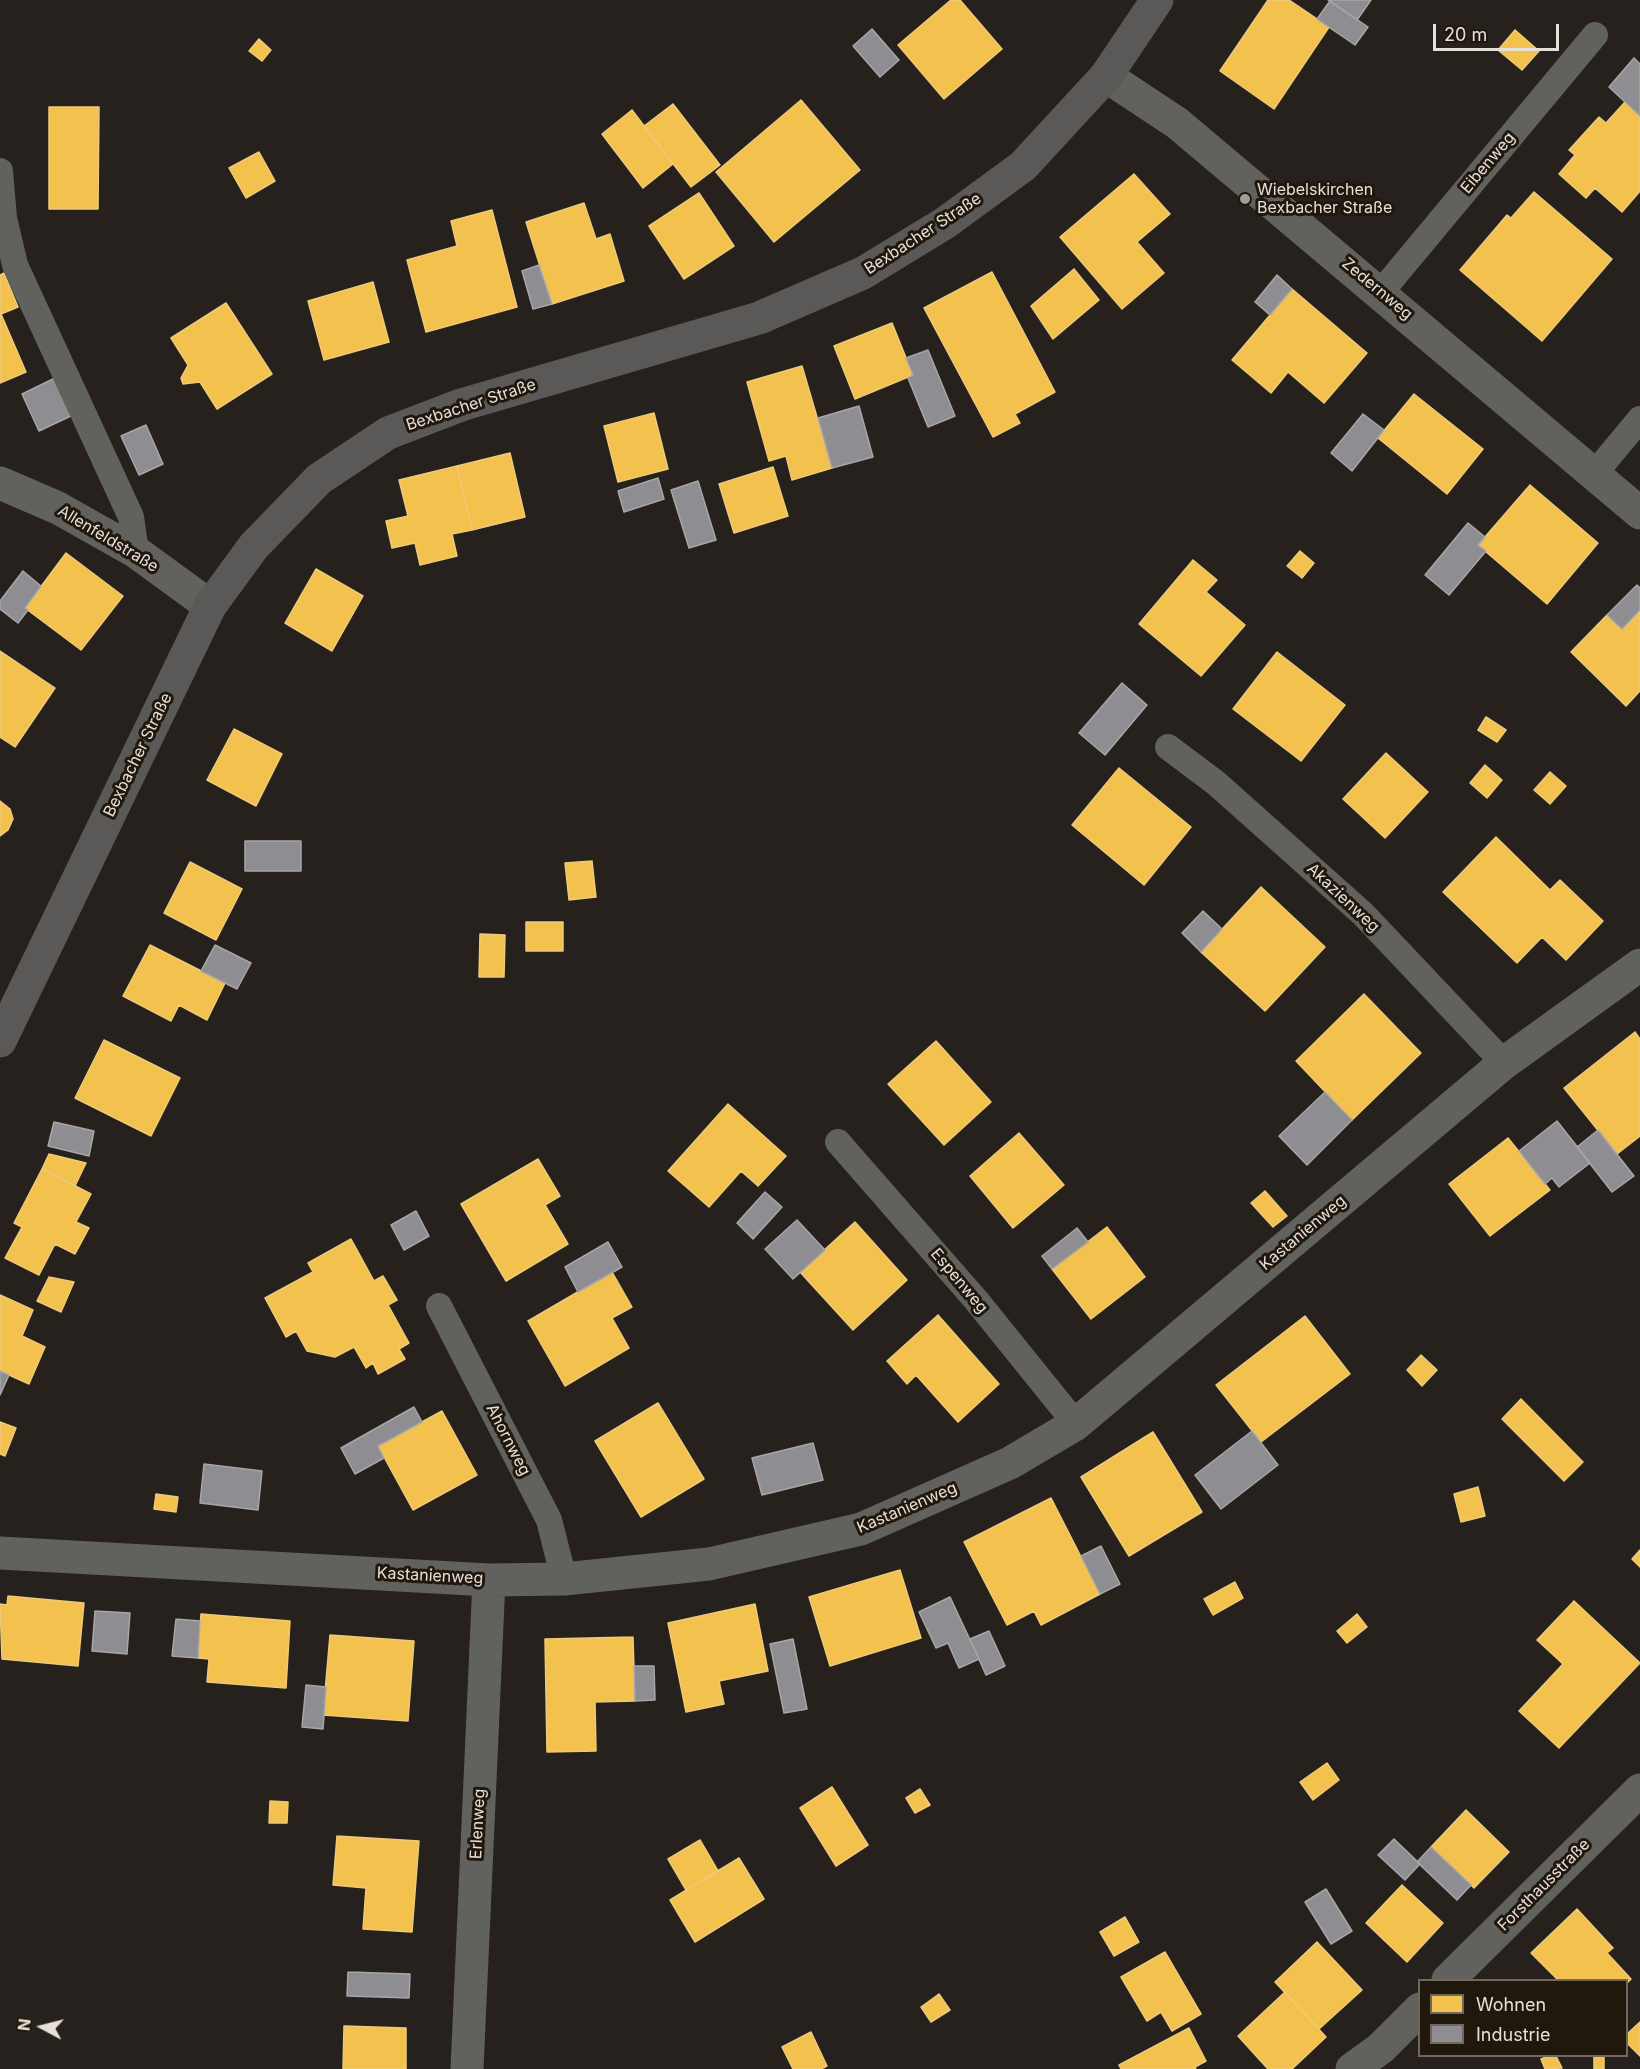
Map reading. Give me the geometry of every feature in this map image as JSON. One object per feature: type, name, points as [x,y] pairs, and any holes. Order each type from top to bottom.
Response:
[{"type":"street","name":"Bexbacher Straße","points":[[0,1041],[210,606],[254,546],[319,479],[388,433],[461,405],[759,318],[863,273],[945,223],[1023,166],[1106,76],[1157,0]]},
{"type":"street","name":"Zedernweg","points":[[1106,76],[1177,123],[1381,292],[1640,513]]},
{"type":"street","name":"Allenfeldstraße","points":[[0,483],[58,508],[136,552],[210,606]]},
{"type":"street","name":"Kastanienweg","points":[[0,1552],[489,1580],[564,1579],[709,1564],[861,1529],[1010,1463],[1076,1424],[1504,1063],[1640,965]]},
{"type":"street","name":"Erlenweg","points":[[467,2069],[489,1580]]},
{"type":"street","name":"Forsthausstraße","points":[[1450,1979],[1640,1790]]},
{"type":"street","points":[[1352,2069],[1381,2048],[1418,2010]]},
{"type":"lane","name":"Eibenweg","points":[[1381,292],[1595,35]]},
{"type":"lane","points":[[0,171],[4,218],[15,265],[131,517],[136,552]]},
{"type":"lane","points":[[1595,473],[1640,419]]},
{"type":"lane","name":"Akazienweg","points":[[1168,747],[1216,783],[1362,914],[1504,1063]]},
{"type":"lane","name":"Espenweg","points":[[838,1142],[976,1300],[1076,1424]]},
{"type":"lane","name":"Ahornweg","points":[[439,1306],[549,1521],[564,1579]]},
{"type":"building: Wohnen","points":[[951,0],[960,0],[1002,49],[944,99],[898,45]]},
{"type":"building: Wohnen","points":[[1268,0],[1289,0],[1329,27],[1274,109],[1220,71]]},
{"type":"building: Wohnen","points":[[1515,30],[1539,51],[1522,70],[1498,50]]},
{"type":"building: Wohnen","points":[[259,39],[271,50],[262,61],[249,51]]},
{"type":"building: Wohnen","points":[[801,100],[860,170],[774,242],[716,172]]},
{"type":"building: Wohnen","points":[[1625,102],[1640,116],[1640,191],[1622,212],[1595,188],[1586,198],[1559,174],[1575,155],[1569,150],[1599,117],[1606,123]]},
{"type":"building: Wohnen","points":[[673,104],[720,165],[691,187],[644,126]]},
{"type":"building: Wohnen","points":[[49,107],[99,107],[98,209],[49,209]]},
{"type":"building: Wohnen","points":[[632,110],[673,164],[643,188],[602,134]]},
{"type":"building: Wohnen","points":[[259,152],[275,181],[246,198],[229,168]]},
{"type":"building: Wohnen","points":[[1134,174],[1170,214],[1137,242],[1164,273],[1122,309],[1060,237]]},
{"type":"building: Wohnen","points":[[1534,192],[1612,259],[1542,341],[1460,270],[1507,215],[1511,218]]},
{"type":"building: Wohnen","points":[[699,193],[734,246],[684,279],[649,226]]},
{"type":"building: Wohnen","points":[[584,203],[596,239],[610,234],[624,281],[552,304],[526,222]]},
{"type":"building: Wohnen","points":[[492,210],[517,307],[426,332],[407,260],[457,246],[451,221]]},
{"type":"building: Wohnen","points":[[1074,269],[1099,300],[1053,339],[1031,306]]},
{"type":"building: Wohnen","points":[[992,272],[1055,392],[1015,414],[1020,423],[993,437],[924,308]]},
{"type":"building: Wohnen","points":[[4,273],[18,307],[1,314],[26,372],[0,383],[0,275]]},
{"type":"building: Wohnen","points":[[373,282],[389,342],[324,360],[308,301]]},
{"type":"building: Wohnen","points":[[1292,289],[1367,353],[1324,403],[1288,372],[1271,393],[1232,360]]},
{"type":"building: Wohnen","points":[[226,303],[272,374],[217,409],[200,382],[183,384],[181,378],[188,365],[171,338]]},
{"type":"building: Wohnen","points":[[892,323],[913,375],[855,399],[834,346]]},
{"type":"building: Wohnen","points":[[802,366],[832,468],[792,480],[786,456],[769,461],[747,382]]},
{"type":"building: Wohnen","points":[[1414,394],[1483,449],[1447,494],[1378,438]]},
{"type":"building: Wohnen","points":[[654,413],[668,469],[618,482],[604,426]]},
{"type":"building: Wohnen","points":[[510,453],[525,517],[472,530],[457,466]]},
{"type":"building: Wohnen","points":[[457,466],[472,530],[452,534],[457,556],[420,565],[415,543],[392,548],[386,521],[408,516],[399,480]]},
{"type":"building: Wohnen","points":[[773,467],[788,516],[734,533],[719,484]]},
{"type":"building: Wohnen","points":[[1530,485],[1598,543],[1547,604],[1478,545]]},
{"type":"building: Wohnen","points":[[1300,551],[1314,563],[1302,578],[1287,566]]},
{"type":"building: Wohnen","points":[[66,553],[123,596],[81,650],[25,608]]},
{"type":"building: Wohnen","points":[[1193,560],[1217,580],[1206,592],[1245,625],[1201,676],[1139,624]]},
{"type":"building: Wohnen","points":[[316,569],[363,596],[332,651],[285,623]]},
{"type":"building: Wohnen","points":[[1640,610],[1640,691],[1626,706],[1571,652],[1607,615],[1622,629]]},
{"type":"building: Wohnen","points":[[0,651],[55,688],[15,747],[0,737]]},
{"type":"building: Wohnen","points":[[1277,652],[1345,705],[1301,761],[1233,709]]},
{"type":"building: Wohnen","points":[[1486,717],[1506,730],[1497,742],[1478,730]]},
{"type":"building: Wohnen","points":[[234,729],[282,754],[256,806],[207,780]]},
{"type":"building: Wohnen","points":[[1386,753],[1428,792],[1385,838],[1343,799]]},
{"type":"building: Wohnen","points":[[1485,765],[1502,780],[1487,798],[1470,783]]},
{"type":"building: Wohnen","points":[[1119,768],[1191,827],[1144,885],[1072,825]]},
{"type":"building: Wohnen","points":[[1550,772],[1566,786],[1550,804],[1534,790]]},
{"type":"building: Wohnen","points":[[0,801],[10,809],[13,819],[8,830],[0,836]]},
{"type":"building: Wohnen","points":[[1496,837],[1550,890],[1560,880],[1603,921],[1566,960],[1542,937],[1517,963],[1443,892]]},
{"type":"building: Wohnen","points":[[592,861],[596,897],[569,900],[565,863]]},
{"type":"building: Wohnen","points":[[190,862],[242,889],[216,940],[164,913]]},
{"type":"building: Wohnen","points":[[1261,887],[1325,947],[1265,1011],[1201,952]]},
{"type":"building: Wohnen","points":[[526,922],[563,922],[563,951],[526,951]]},
{"type":"building: Wohnen","points":[[480,934],[505,935],[504,977],[479,977]]},
{"type":"building: Wohnen","points":[[150,945],[225,983],[207,1020],[179,1005],[171,1021],[123,996]]},
{"type":"building: Wohnen","points":[[1364,994],[1421,1053],[1352,1120],[1296,1061]]},
{"type":"building: Wohnen","points":[[1635,1032],[1640,1039],[1640,1136],[1617,1154],[1564,1088]]},
{"type":"building: Wohnen","points":[[104,1040],[180,1078],[151,1136],[75,1098]]},
{"type":"building: Wohnen","points":[[936,1041],[991,1102],[944,1145],[888,1084]]},
{"type":"building: Wohnen","points":[[728,1104],[786,1156],[758,1186],[741,1171],[709,1207],[668,1171]]},
{"type":"building: Wohnen","points":[[1019,1133],[1064,1185],[1013,1228],[970,1176]]},
{"type":"building: Wohnen","points":[[1508,1138],[1550,1190],[1490,1236],[1449,1184]]},
{"type":"building: Wohnen","points":[[49,1154],[86,1163],[75,1186],[42,1169]]},
{"type":"building: Wohnen","points":[[538,1159],[560,1196],[545,1205],[568,1244],[506,1281],[461,1204]]},
{"type":"building: Wohnen","points":[[42,1169],[91,1194],[76,1222],[89,1228],[75,1254],[55,1244],[39,1275],[5,1258],[22,1227],[14,1223]]},
{"type":"building: Wohnen","points":[[1265,1191],[1287,1216],[1273,1227],[1251,1203]]},
{"type":"building: Wohnen","points":[[855,1222],[907,1280],[853,1330],[800,1272]]},
{"type":"building: Wohnen","points":[[1107,1227],[1145,1277],[1091,1319],[1052,1269]]},
{"type":"building: Wohnen","points":[[351,1239],[374,1281],[383,1276],[397,1300],[388,1305],[409,1343],[399,1349],[405,1359],[378,1374],[373,1363],[366,1368],[354,1347],[335,1357],[307,1351],[296,1331],[286,1337],[265,1298],[313,1272],[308,1263]]},
{"type":"building: Wohnen","points":[[612,1272],[632,1307],[612,1318],[629,1348],[565,1386],[528,1321]]},
{"type":"building: Wohnen","points":[[49,1277],[74,1282],[61,1312],[37,1301]]},
{"type":"building: Wohnen","points":[[0,1295],[33,1310],[22,1336],[45,1347],[29,1384],[0,1371]]},
{"type":"building: Wohnen","points":[[938,1315],[999,1384],[958,1422],[916,1375],[907,1384],[887,1361]]},
{"type":"building: Wohnen","points":[[1305,1316],[1350,1374],[1261,1442],[1216,1385]]},
{"type":"building: Wohnen","points":[[1421,1355],[1437,1370],[1422,1386],[1407,1370]]},
{"type":"building: Wohnen","points":[[1521,1399],[1583,1462],[1564,1481],[1502,1419]]},
{"type":"building: Wohnen","points":[[658,1403],[704,1479],[641,1517],[595,1441]]},
{"type":"building: Wohnen","points":[[442,1411],[477,1475],[413,1510],[378,1446]]},
{"type":"building: Wohnen","points":[[0,1422],[16,1428],[5,1456],[0,1454]]},
{"type":"building: Wohnen","points":[[1153,1432],[1202,1512],[1129,1556],[1081,1477]]},
{"type":"building: Wohnen","points":[[1478,1487],[1485,1516],[1461,1522],[1454,1494]]},
{"type":"building: Wohnen","points":[[156,1494],[178,1497],[176,1512],[154,1509]]},
{"type":"building: Wohnen","points":[[1051,1498],[1100,1594],[1041,1625],[1034,1611],[1007,1625],[964,1542]]},
{"type":"building: Wohnen","points":[[1640,1550],[1640,1567],[1632,1559]]},
{"type":"building: Wohnen","points":[[900,1570],[921,1638],[830,1666],[809,1597]]},
{"type":"building: Wohnen","points":[[1235,1582],[1243,1598],[1213,1615],[1204,1599]]},
{"type":"building: Wohnen","points":[[8,1596],[84,1603],[78,1666],[2,1659],[0,1604],[7,1605]]},
{"type":"building: Wohnen","points":[[1574,1601],[1640,1663],[1559,1748],[1519,1711],[1563,1664],[1537,1640]]},
{"type":"building: Wohnen","points":[[755,1604],[768,1671],[719,1681],[724,1704],[686,1712],[668,1623]]},
{"type":"building: Wohnen","points":[[201,1614],[290,1621],[286,1688],[207,1682],[209,1659],[198,1658]]},
{"type":"building: Wohnen","points":[[1357,1614],[1367,1627],[1347,1643],[1337,1631]]},
{"type":"building: Wohnen","points":[[330,1635],[414,1641],[408,1721],[323,1715]]},
{"type":"building: Wohnen","points":[[633,1637],[635,1701],[595,1702],[596,1751],[547,1752],[545,1639]]},
{"type":"building: Wohnen","points":[[1327,1763],[1339,1780],[1313,1800],[1300,1782]]},
{"type":"building: Wohnen","points":[[832,1787],[868,1845],[836,1866],[800,1808]]},
{"type":"building: Wohnen","points":[[920,1789],[930,1805],[915,1813],[906,1798]]},
{"type":"building: Wohnen","points":[[270,1801],[288,1802],[287,1823],[269,1823]]},
{"type":"building: Wohnen","points":[[1466,1810],[1509,1852],[1474,1888],[1431,1847]]},
{"type":"building: Wohnen","points":[[337,1836],[419,1841],[412,1932],[363,1929],[366,1888],[333,1885]]},
{"type":"building: Wohnen","points":[[700,1840],[718,1871],[686,1890],[668,1859]]},
{"type":"building: Wohnen","points":[[739,1858],[764,1899],[695,1942],[670,1900]]},
{"type":"building: Wohnen","points":[[1402,1885],[1443,1923],[1407,1962],[1366,1923]]},
{"type":"building: Wohnen","points":[[1577,1909],[1613,1948],[1607,1953],[1631,1979],[1628,1982],[1628,1979],[1557,1979],[1531,1953]]},
{"type":"building: Wohnen","points":[[1125,1917],[1139,1942],[1114,1956],[1100,1932]]},
{"type":"building: Wohnen","points":[[1317,1942],[1362,1990],[1319,2029],[1275,1982]]},
{"type":"building: Wohnen","points":[[1165,1952],[1201,2014],[1172,2031],[1161,2012],[1147,2021],[1121,1977]]},
{"type":"building: Wohnen","points":[[1285,1992],[1326,2037],[1292,2069],[1268,2069],[1238,2036]]},
{"type":"building: Wohnen","points":[[939,1994],[950,2010],[931,2022],[921,2007]]},
{"type":"building: Wohnen","points":[[1640,2022],[1640,2056],[1628,2044],[1628,2033]]},
{"type":"building: Wohnen","points":[[344,2026],[406,2028],[406,2069],[343,2069]]},
{"type":"building: Wohnen","points":[[1189,2028],[1206,2061],[1195,2067],[1196,2069],[1121,2069],[1119,2065]]},
{"type":"building: Wohnen","points":[[811,2032],[827,2066],[821,2069],[793,2069],[782,2047]]},
{"type":"building: Wohnen","points":[[1556,2057],[1562,2068],[1545,2069],[1541,2059]]},
{"type":"building: Wohnen","points":[[1594,2057],[1604,2057],[1604,2069],[1594,2069]]},
{"type":"building: Industrie","points":[[1328,0],[1371,0],[1357,20]]},
{"type":"building: Industrie","points":[[1330,1],[1368,27],[1355,45],[1317,19]]},
{"type":"building: Industrie","points":[[872,29],[899,60],[880,77],[853,46]]},
{"type":"building: Industrie","points":[[1634,58],[1640,64],[1640,116],[1609,87]]},
{"type":"building: Industrie","points":[[539,265],[552,304],[533,309],[522,271]]},
{"type":"building: Industrie","points":[[1277,275],[1292,289],[1270,315],[1255,302]]},
{"type":"building: Industrie","points":[[928,350],[955,416],[928,427],[908,378],[913,375],[906,358]]},
{"type":"building: Industrie","points":[[55,378],[73,415],[39,431],[22,394]]},
{"type":"building: Industrie","points":[[859,406],[873,457],[832,468],[818,418]]},
{"type":"building: Industrie","points":[[1363,414],[1384,430],[1352,471],[1331,453]]},
{"type":"building: Industrie","points":[[146,425],[163,464],[139,475],[121,436]]},
{"type":"building: Industrie","points":[[658,478],[664,499],[624,512],[618,491]]},
{"type":"building: Industrie","points":[[698,481],[716,540],[689,548],[671,490]]},
{"type":"building: Industrie","points":[[1468,523],[1485,537],[1478,545],[1486,551],[1449,595],[1425,575]]},
{"type":"building: Industrie","points":[[23,571],[41,586],[25,608],[28,610],[18,623],[0,609],[0,601]]},
{"type":"building: Industrie","points":[[1637,585],[1640,588],[1640,610],[1622,629],[1607,615]]},
{"type":"building: Industrie","points":[[1122,683],[1147,705],[1105,755],[1079,733]]},
{"type":"building: Industrie","points":[[245,841],[301,841],[301,871],[245,871]]},
{"type":"building: Industrie","points":[[1203,911],[1222,929],[1201,952],[1182,933]]},
{"type":"building: Industrie","points":[[215,945],[251,963],[237,989],[201,971]]},
{"type":"building: Industrie","points":[[1325,1092],[1352,1120],[1307,1165],[1279,1136]]},
{"type":"building: Industrie","points":[[1557,1121],[1590,1163],[1559,1187],[1552,1178],[1545,1184],[1519,1151]]},
{"type":"building: Industrie","points":[[54,1122],[94,1131],[89,1156],[48,1146]]},
{"type":"building: Industrie","points":[[1598,1130],[1634,1176],[1612,1192],[1577,1147]]},
{"type":"building: Industrie","points":[[765,1192],[782,1207],[753,1239],[737,1223]]},
{"type":"building: Industrie","points":[[416,1211],[429,1236],[404,1250],[391,1225]]},
{"type":"building: Industrie","points":[[797,1220],[825,1250],[793,1279],[765,1249]]},
{"type":"building: Industrie","points":[[1077,1228],[1088,1242],[1052,1269],[1042,1256]]},
{"type":"building: Industrie","points":[[608,1242],[622,1267],[578,1292],[565,1267]]},
{"type":"building: Industrie","points":[[0,1371],[9,1375],[0,1395]]},
{"type":"building: Industrie","points":[[414,1407],[422,1422],[378,1446],[384,1458],[355,1474],[341,1448]]},
{"type":"building: Industrie","points":[[1252,1431],[1278,1465],[1221,1509],[1195,1475]]},
{"type":"building: Industrie","points":[[813,1443],[823,1480],[762,1495],[752,1458]]},
{"type":"building: Industrie","points":[[204,1464],[262,1471],[258,1510],[200,1503]]},
{"type":"building: Industrie","points":[[1101,1546],[1120,1584],[1100,1594],[1081,1556]]},
{"type":"building: Industrie","points":[[950,1597],[979,1659],[959,1668],[948,1643],[936,1648],[919,1612]]},
{"type":"building: Industrie","points":[[95,1611],[130,1613],[127,1654],[92,1651]]},
{"type":"building: Industrie","points":[[176,1619],[200,1621],[198,1658],[172,1656]]},
{"type":"building: Industrie","points":[[989,1631],[1005,1666],[986,1675],[970,1639]]},
{"type":"building: Industrie","points":[[793,1639],[807,1709],[784,1713],[770,1644]]},
{"type":"building: Industrie","points":[[634,1666],[654,1666],[655,1700],[635,1701]]},
{"type":"building: Industrie","points":[[306,1685],[326,1687],[323,1729],[302,1727]]},
{"type":"building: Industrie","points":[[1394,1839],[1420,1864],[1405,1880],[1378,1855]]},
{"type":"building: Industrie","points":[[1431,1847],[1471,1885],[1457,1900],[1417,1862]]},
{"type":"building: Industrie","points":[[1326,1889],[1352,1931],[1331,1944],[1305,1902]]},
{"type":"building: Industrie","points":[[348,1972],[410,1974],[409,1998],[347,1996]]},
{"type":"place","name":"Wiebelskirchen Bexbacher Straße","points":[[1245,199]]}]
